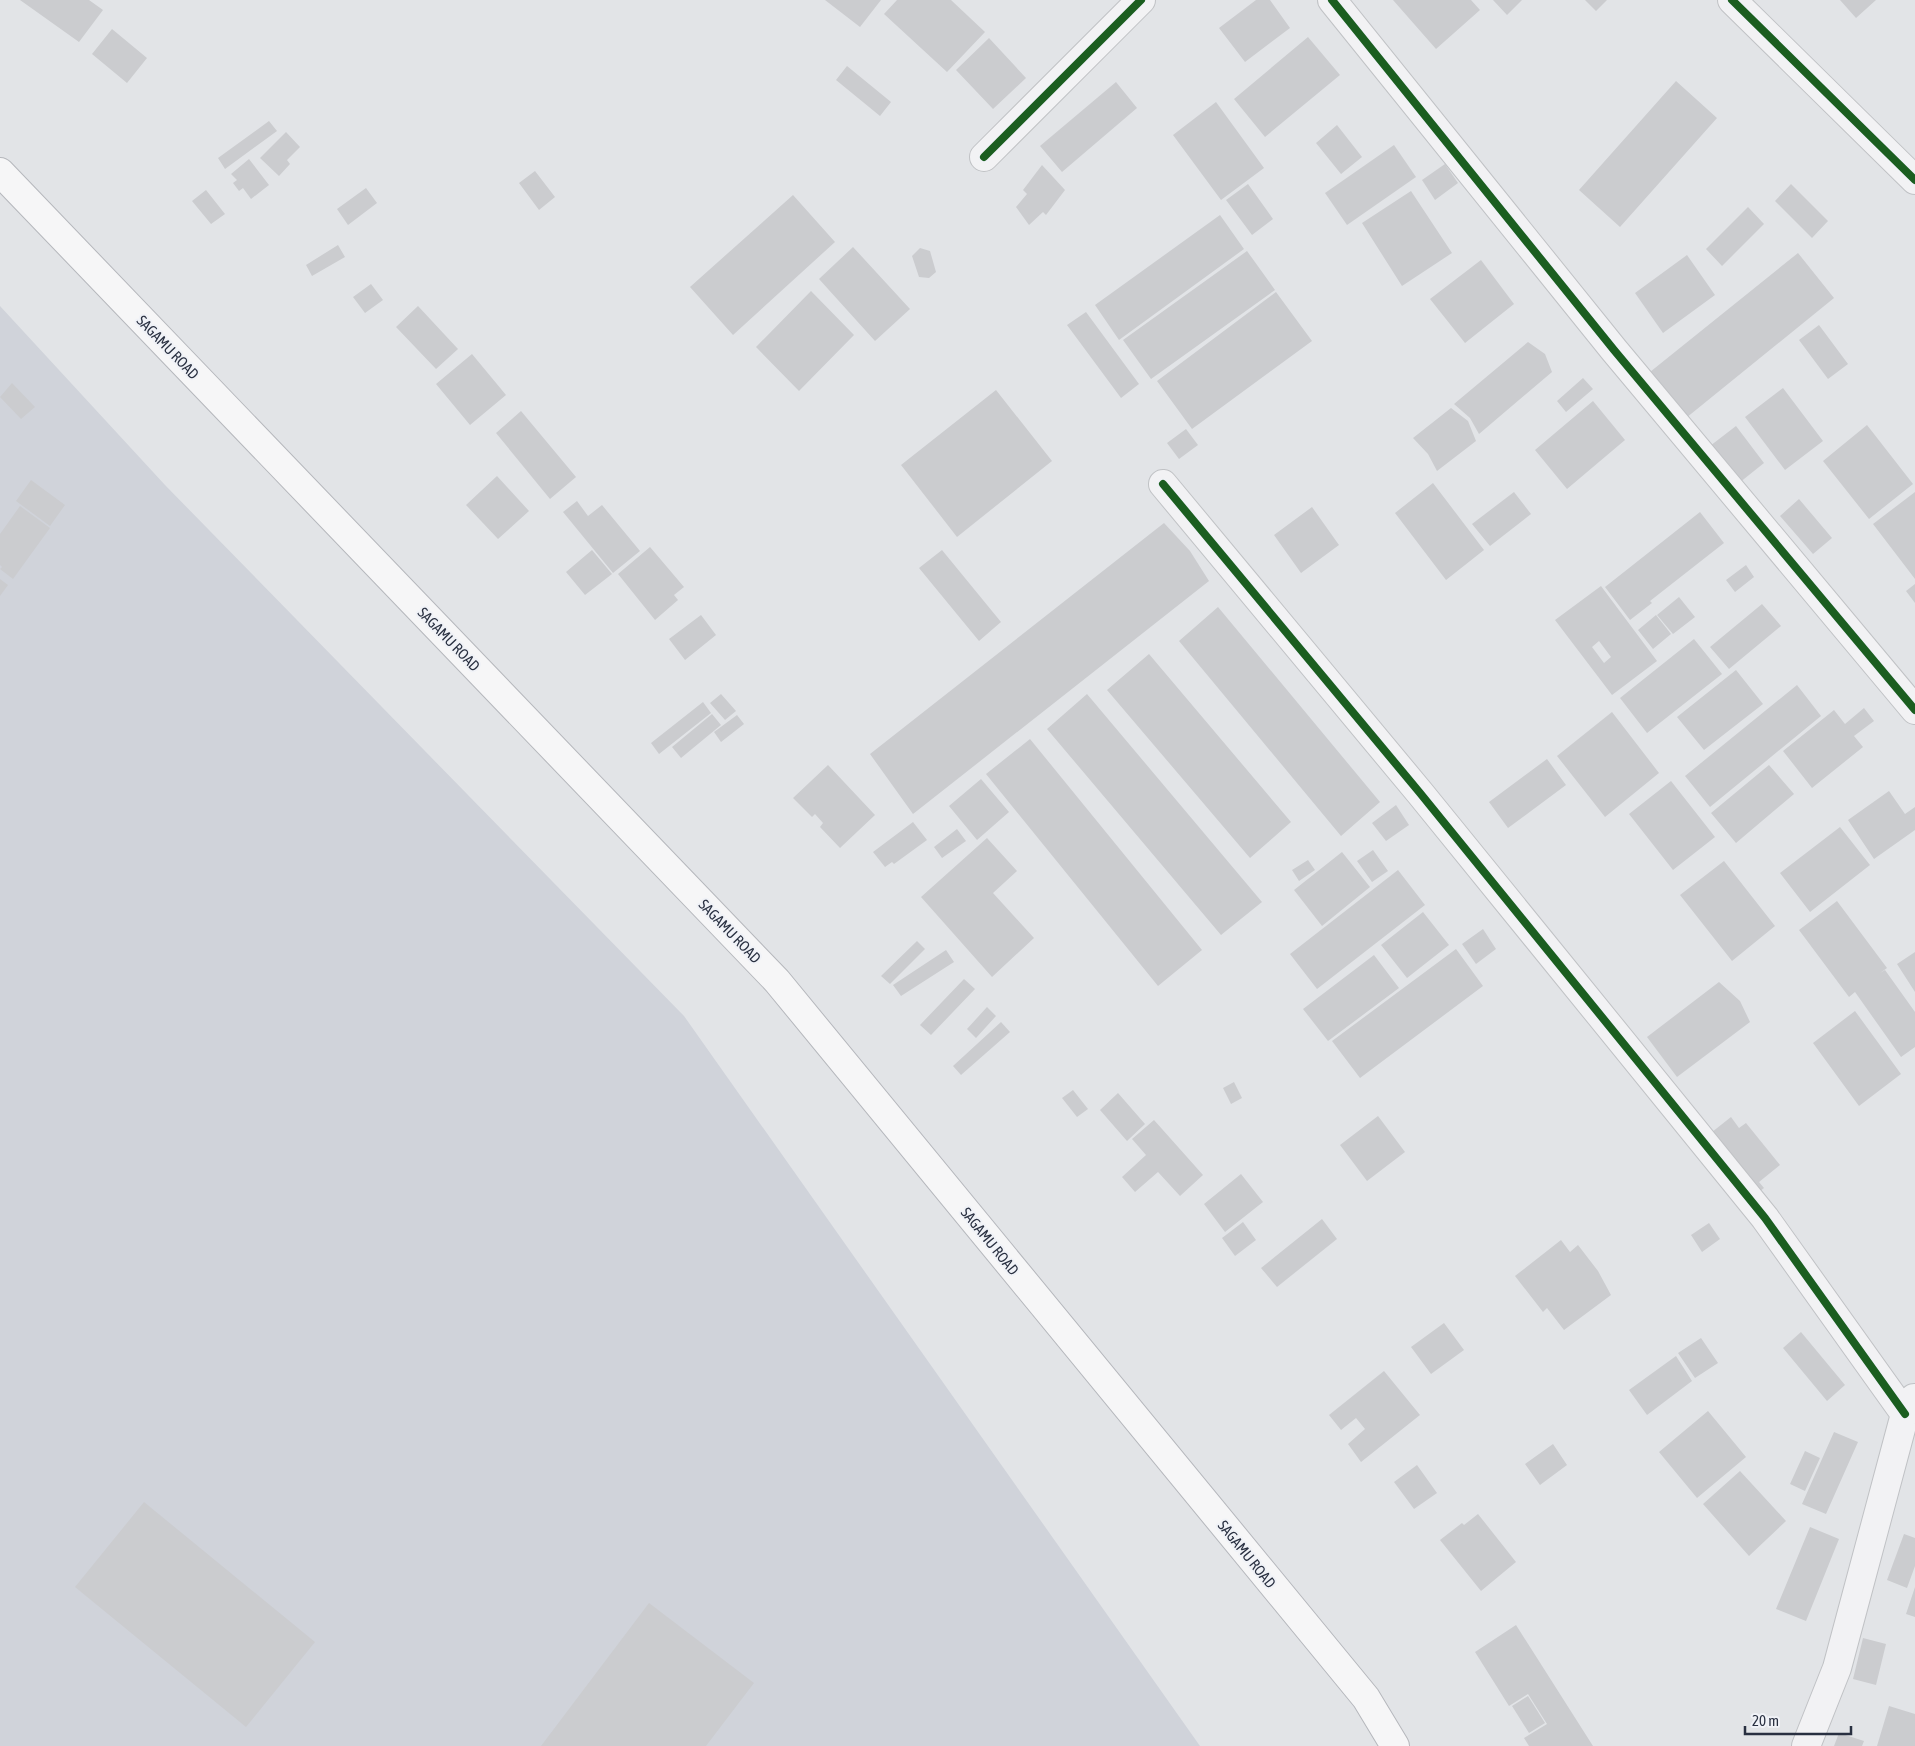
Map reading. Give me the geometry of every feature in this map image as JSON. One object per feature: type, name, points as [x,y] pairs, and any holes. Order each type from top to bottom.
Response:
[{"type":"highway","name":"SAGAMU ROAD","points":[[0,172],[777,981],[1366,1698],[1395,1746]]},
{"type":"street","points":[[984,157],[1141,0]]},
{"type":"street","points":[[1332,0],[1614,350],[1915,710]]},
{"type":"street","points":[[1732,0],[1915,180]]},
{"type":"street","points":[[1163,484],[1420,793],[1765,1218],[1910,1405],[1837,1668],[1806,1746]]},
{"type":"shaded area","points":[[0,306],[165,485],[684,1016],[1200,1746],[0,1746]]},
{"type":"building","points":[[20,0],[89,0],[103,10],[79,42]]},
{"type":"building","points":[[825,0],[881,0],[860,27]]},
{"type":"building","points":[[897,0],[951,0],[985,32],[947,72],[884,14]]},
{"type":"building","points":[[1256,0],[1270,0],[1290,28],[1245,62],[1219,28]]},
{"type":"building","points":[[1393,0],[1471,0],[1480,10],[1436,49]]},
{"type":"building","points":[[1493,0],[1522,0],[1507,15]]},
{"type":"building","points":[[1585,0],[1607,0],[1596,11]]},
{"type":"building","points":[[1840,0],[1876,0],[1856,18]]},
{"type":"building","points":[[112,29],[147,58],[127,83],[92,54]]},
{"type":"building","points":[[1308,37],[1340,75],[1265,137],[1234,99]]},
{"type":"building","points":[[989,38],[1026,78],[993,109],[956,70]]},
{"type":"building","points":[[847,66],[891,102],[880,116],[836,80]]},
{"type":"building","points":[[1676,81],[1717,118],[1620,227],[1579,190]]},
{"type":"building","points":[[1116,82],[1137,108],[1062,172],[1040,146]]},
{"type":"building","points":[[1216,102],[1264,168],[1221,200],[1173,135]]},
{"type":"building","points":[[269,121],[277,131],[225,169],[218,158]]},
{"type":"building","points":[[1337,125],[1362,157],[1341,174],[1316,143]]},
{"type":"building","points":[[286,132],[300,147],[287,160],[290,164],[279,176],[260,158]]},
{"type":"building","points":[[1394,145],[1416,177],[1347,225],[1325,193]]},
{"type":"building","points":[[249,159],[269,185],[251,199],[243,188],[239,191],[233,183],[237,180],[231,174]]},
{"type":"building","points":[[1445,164],[1458,183],[1435,200],[1422,180]]},
{"type":"building","points":[[1042,165],[1065,190],[1046,215],[1043,212],[1029,225],[1016,207],[1027,194],[1023,190]]},
{"type":"building","points":[[535,171],[555,197],[539,210],[519,183]]},
{"type":"building","points":[[1248,184],[1273,219],[1252,235],[1226,200]]},
{"type":"building","points":[[1791,184],[1828,221],[1812,238],[1775,201]]},
{"type":"building","points":[[366,188],[377,203],[348,225],[337,209]]},
{"type":"building","points":[[206,190],[225,214],[211,224],[192,201]]},
{"type":"building","points":[[1411,191],[1452,253],[1402,286],[1362,223]]},
{"type":"building","points":[[793,195],[835,242],[733,335],[690,287]]},
{"type":"building","points":[[1748,207],[1764,224],[1722,266],[1706,249]]},
{"type":"building","points":[[1220,215],[1244,249],[1119,340],[1095,305]]},
{"type":"building","points":[[338,245],[345,257],[312,276],[306,265]]},
{"type":"building","points":[[853,247],[910,309],[875,341],[819,279]]},
{"type":"building","points":[[920,248],[930,251],[936,272],[929,278],[919,277],[912,256]]},
{"type":"building","points":[[1247,251],[1275,290],[1151,379],[1123,340]]},
{"type":"building","points":[[1798,253],[1834,298],[1686,418],[1650,372]]},
{"type":"building","points":[[1687,255],[1715,295],[1663,333],[1635,293]]},
{"type":"building","points":[[1481,260],[1514,304],[1465,343],[1430,299]]},
{"type":"building","points":[[371,284],[383,300],[365,313],[353,297]]},
{"type":"building","points":[[811,291],[854,335],[799,391],[756,347]]},
{"type":"building","points":[[1276,292],[1312,341],[1192,429],[1157,381]]},
{"type":"building","points":[[418,306],[458,349],[436,369],[396,327]]},
{"type":"building","points":[[1086,312],[1139,384],[1121,398],[1067,325]]},
{"type":"building","points":[[1819,325],[1848,364],[1828,379],[1799,340]]},
{"type":"building","points":[[1528,342],[1545,354],[1552,372],[1479,434],[1470,418],[1454,404]]},
{"type":"building","points":[[472,354],[506,395],[470,425],[436,384]]},
{"type":"building","points":[[1583,378],[1593,389],[1566,412],[1557,401]]},
{"type":"building","points":[[12,383],[35,407],[21,419],[0,397]]},
{"type":"building","points":[[1783,388],[1823,441],[1785,470],[1745,417]]},
{"type":"building","points":[[996,390],[1052,461],[957,537],[901,465]]},
{"type":"building","points":[[1593,401],[1625,440],[1567,489],[1535,450]]},
{"type":"building","points":[[1451,408],[1468,421],[1476,441],[1437,471],[1428,454],[1413,438]]},
{"type":"building","points":[[521,411],[576,477],[550,499],[496,433]]},
{"type":"building","points":[[1867,425],[1913,484],[1869,519],[1823,461]]},
{"type":"building","points":[[1736,426],[1764,463],[1739,483],[1710,446]]},
{"type":"building","points":[[1186,429],[1198,445],[1179,459],[1167,443]]},
{"type":"building","points":[[497,476],[529,511],[498,539],[466,505]]},
{"type":"building","points":[[31,480],[65,505],[50,526],[16,501]]},
{"type":"building","points":[[1433,483],[1484,550],[1446,580],[1395,513]]},
{"type":"building","points":[[1514,492],[1531,514],[1490,546],[1472,524]]},
{"type":"building","points":[[1915,492],[1915,579],[1873,524]]},
{"type":"building","points":[[1799,499],[1832,538],[1813,554],[1780,516]]},
{"type":"building","points":[[577,501],[588,516],[602,505],[640,551],[613,573],[563,512]]},
{"type":"building","points":[[20,506],[50,528],[13,579],[0,569],[2,567],[0,565],[0,534]]},
{"type":"building","points":[[1312,507],[1339,545],[1301,573],[1274,535]]},
{"type":"building","points":[[1700,512],[1724,543],[1650,601],[1652,603],[1630,620],[1605,587]]},
{"type":"building","points":[[1164,523],[1190,551],[1209,581],[913,814],[870,754]]},
{"type":"building","points":[[650,547],[684,587],[674,595],[678,600],[655,620],[618,574]]},
{"type":"building","points":[[592,550],[612,574],[585,595],[566,572]]},
{"type":"building","points":[[942,550],[1001,622],[979,641],[919,568]]},
{"type":"building","points":[[1746,565],[1754,577],[1735,592],[1726,580]]},
{"type":"building","points":[[0,579],[8,585],[0,596]]},
{"type":"building","points":[[1915,584],[1915,603],[1906,591]]},
{"type":"building","points":[[1601,586],[1657,661],[1612,695],[1555,620]],"holes":[[[1599,641],[1611,657],[1604,663],[1592,647]]]},
{"type":"building","points":[[1679,597],[1695,617],[1673,634],[1657,615]]},
{"type":"building","points":[[1762,604],[1781,626],[1729,669],[1710,647]]},
{"type":"building","points":[[1218,607],[1380,802],[1341,836],[1179,641]]},
{"type":"building","points":[[701,615],[716,635],[685,660],[669,639]]},
{"type":"building","points":[[1656,615],[1671,634],[1653,649],[1638,630]]},
{"type":"building","points":[[1694,639],[1722,674],[1647,733],[1620,698]]},
{"type":"building","points":[[1149,654],[1291,822],[1250,858],[1107,690]]},
{"type":"building","points":[[1736,670],[1763,704],[1704,750],[1677,717]]},
{"type":"building","points":[[1797,685],[1821,716],[1710,807],[1685,776]]},
{"type":"building","points":[[721,694],[736,711],[725,720],[710,703]]},
{"type":"building","points":[[1087,694],[1262,902],[1221,935],[1047,729]]},
{"type":"building","points":[[703,702],[711,713],[659,754],[651,743]]},
{"type":"building","points":[[1864,708],[1874,721],[1854,736],[1863,747],[1812,788],[1783,751],[1834,710],[1845,724]]},
{"type":"building","points":[[1612,712],[1659,773],[1605,817],[1557,756]]},
{"type":"building","points":[[712,714],[721,725],[681,758],[672,747]]},
{"type":"building","points":[[737,715],[744,724],[721,742],[714,732]]},
{"type":"building","points":[[1030,739],[1202,950],[1158,986],[986,774]]},
{"type":"building","points":[[1547,759],[1566,785],[1508,828],[1489,802]]},
{"type":"building","points":[[828,765],[875,815],[840,848],[820,827],[823,823],[815,814],[812,817],[793,798]]},
{"type":"building","points":[[1769,765],[1794,794],[1736,843],[1711,813]]},
{"type":"building","points":[[981,779],[1009,812],[977,840],[949,806]]},
{"type":"building","points":[[1671,781],[1715,837],[1673,870],[1629,814]]},
{"type":"building","points":[[1889,791],[1905,814],[1915,807],[1915,830],[1874,859],[1848,820]]},
{"type":"building","points":[[1396,805],[1409,825],[1386,841],[1372,823]]},
{"type":"building","points":[[913,822],[927,840],[894,864],[892,862],[885,867],[873,852]]},
{"type":"building","points":[[1840,827],[1870,865],[1810,912],[1780,873]]},
{"type":"building","points":[[957,829],[966,841],[942,858],[934,847]]},
{"type":"building","points":[[987,838],[1017,871],[993,893],[1034,938],[992,977],[921,897]]},
{"type":"building","points":[[1373,850],[1388,871],[1372,882],[1357,861]]},
{"type":"building","points":[[1342,852],[1370,887],[1322,926],[1294,890]]},
{"type":"building","points":[[1308,860],[1315,870],[1299,881],[1292,870]]},
{"type":"building","points":[[1724,861],[1775,926],[1732,961],[1680,895]]},
{"type":"building","points":[[1398,870],[1425,905],[1317,989],[1290,954]]},
{"type":"building","points":[[1837,901],[1887,968],[1880,973],[1885,970],[1915,1012],[1915,1047],[1901,1057],[1855,992],[1849,997],[1799,930]]},
{"type":"building","points":[[1423,912],[1449,945],[1407,978],[1381,945]]},
{"type":"building","points":[[1483,929],[1496,949],[1476,964],[1462,944]]},
{"type":"building","points":[[917,941],[925,949],[890,984],[881,976]]},
{"type":"building","points":[[1456,949],[1483,986],[1360,1078],[1332,1041]]},
{"type":"building","points":[[946,950],[954,962],[901,996],[893,985]]},
{"type":"building","points":[[1915,952],[1915,992],[1897,964]]},
{"type":"building","points":[[1374,955],[1399,988],[1328,1041],[1303,1009]]},
{"type":"building","points":[[964,979],[975,989],[931,1035],[920,1025]]},
{"type":"building","points":[[1719,982],[1740,1001],[1750,1022],[1677,1077],[1647,1037]]},
{"type":"building","points":[[987,1007],[996,1016],[976,1038],[967,1029]]},
{"type":"building","points":[[1855,1011],[1901,1074],[1859,1106],[1813,1043]]},
{"type":"building","points":[[1001,1022],[1010,1032],[961,1075],[953,1066]]},
{"type":"building","points":[[1234,1082],[1242,1098],[1231,1104],[1223,1088]]},
{"type":"building","points":[[1073,1090],[1088,1109],[1077,1117],[1062,1098]]},
{"type":"building","points":[[1118,1093],[1145,1124],[1127,1141],[1100,1110]]},
{"type":"building","points":[[1378,1116],[1405,1152],[1367,1181],[1340,1145]]},
{"type":"building","points":[[1731,1117],[1739,1128],[1746,1123],[1780,1165],[1759,1182],[1764,1188],[1755,1195],[1707,1136]]},
{"type":"building","points":[[1154,1120],[1203,1175],[1180,1196],[1158,1172],[1135,1192],[1122,1177],[1146,1155],[1132,1139]]},
{"type":"building","points":[[1241,1174],[1263,1202],[1225,1232],[1204,1204]]},
{"type":"building","points":[[1322,1219],[1337,1239],[1277,1287],[1261,1268]]},
{"type":"building","points":[[1243,1222],[1256,1240],[1235,1256],[1222,1238]]},
{"type":"building","points":[[1709,1223],[1720,1239],[1702,1252],[1691,1235]]},
{"type":"building","points":[[1561,1240],[1570,1252],[1578,1245],[1598,1271],[1611,1295],[1564,1330],[1547,1308],[1543,1312],[1515,1276]]},
{"type":"building","points":[[1444,1323],[1464,1350],[1431,1374],[1411,1347]]},
{"type":"building","points":[[1801,1332],[1845,1385],[1827,1401],[1783,1348]]},
{"type":"building","points":[[1701,1338],[1718,1363],[1695,1378],[1678,1353]]},
{"type":"building","points":[[1676,1356],[1692,1381],[1647,1415],[1629,1390]]},
{"type":"building","points":[[1384,1371],[1420,1415],[1361,1462],[1348,1444],[1365,1429],[1356,1418],[1341,1430],[1329,1415]]},
{"type":"building","points":[[1708,1411],[1746,1457],[1697,1498],[1659,1452]]},
{"type":"building","points":[[1834,1432],[1858,1442],[1826,1514],[1802,1504]]},
{"type":"building","points":[[1553,1444],[1567,1465],[1540,1485],[1525,1464]]},
{"type":"building","points":[[1805,1451],[1820,1458],[1805,1491],[1790,1484]]},
{"type":"building","points":[[1417,1465],[1437,1493],[1414,1509],[1394,1482]]},
{"type":"building","points":[[1740,1471],[1786,1521],[1749,1556],[1703,1504]]},
{"type":"building","points":[[144,1502],[315,1642],[246,1727],[75,1587]]},
{"type":"building","points":[[1478,1514],[1516,1562],[1481,1591],[1440,1540],[1462,1523],[1464,1525]]},
{"type":"building","points":[[1810,1527],[1839,1539],[1806,1621],[1776,1609]]},
{"type":"building","points":[[1904,1534],[1915,1538],[1915,1566],[1907,1588],[1887,1580]]},
{"type":"building","points":[[1915,1587],[1915,1617],[1906,1614]]},
{"type":"building","points":[[649,1603],[754,1683],[706,1746],[541,1746]]},
{"type":"building","points":[[1516,1625],[1593,1746],[1529,1746],[1524,1738],[1547,1724],[1528,1694],[1509,1706],[1475,1652]]},
{"type":"building","points":[[1863,1638],[1886,1644],[1876,1685],[1853,1679]]},
{"type":"building","points":[[1528,1696],[1545,1723],[1529,1733],[1512,1706]]},
{"type":"building","points":[[1889,1706],[1915,1714],[1915,1746],[1877,1746]]},
{"type":"building","points":[[1839,1733],[1864,1741],[1862,1746],[1834,1746]]},
{"type":"cycle path","points":[[984,157],[1141,0]]},
{"type":"cycle path","points":[[1332,0],[1614,350],[1915,710]]},
{"type":"cycle path","points":[[1732,0],[1915,180]]},
{"type":"cycle path","points":[[1163,484],[1420,793],[1765,1218],[1905,1414]]}]
